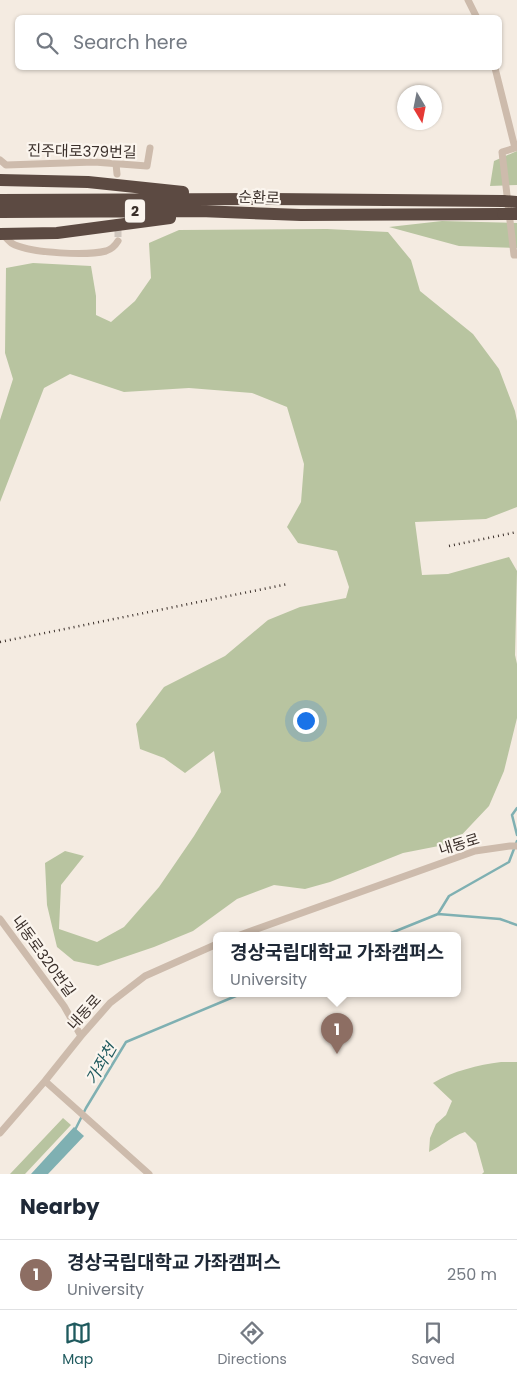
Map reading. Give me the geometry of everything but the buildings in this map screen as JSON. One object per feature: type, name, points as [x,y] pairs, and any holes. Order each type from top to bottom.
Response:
[{"type":"highway","points":[[0,180],[88,182],[165,191],[270,199]]},
{"type":"highway","name":"순환로","points":[[0,200],[270,199],[503,208],[517,214]]},
{"type":"highway","name":"순환로","points":[[0,212],[200,211],[270,214],[503,208],[517,202]]},
{"type":"highway","points":[[2,234],[57,233],[164,218],[270,214]]},
{"type":"street","points":[[468,0],[476,15]]},
{"type":"street","points":[[496,70],[515,148],[502,152],[514,255],[517,255]]},
{"type":"street","name":"진주대로379번길","points":[[0,160],[6,165],[94,162],[147,166],[150,148]]},
{"type":"street","points":[[116,164],[117,174]]},
{"type":"street","points":[[2,234],[15,245],[42,251],[76,253],[106,250],[114,247],[118,241]]},
{"type":"street","name":"내동로","points":[[248,932],[475,851],[513,846]]},
{"type":"street","name":"내동로320번길","points":[[0,918],[64,1006],[81,1036]]},
{"type":"street","name":"내동로","points":[[0,1133],[46,1081],[110,1003],[146,976],[213,946]]},
{"type":"street","points":[[46,1081],[150,1174]]},
{"type":"green space","points":[[517,151],[517,185],[490,186],[494,161]]},
{"type":"green space","points":[[442,221],[517,223],[517,248],[459,246],[389,227]]},
{"type":"green space","points":[[327,229],[388,232],[411,260],[420,291],[473,334],[499,369],[515,411],[517,421],[517,507],[486,519],[415,522],[422,575],[448,574],[509,557],[517,571],[515,655],[517,664],[517,718],[504,771],[489,806],[454,843],[403,853],[330,882],[305,889],[274,885],[237,899],[193,931],[154,947],[98,966],[74,961],[57,947],[47,905],[45,863],[65,851],[84,856],[61,885],[59,929],[97,942],[124,927],[159,887],[221,792],[214,751],[185,773],[164,758],[140,749],[136,724],[164,687],[225,656],[268,620],[300,607],[346,598],[349,587],[337,551],[298,543],[287,527],[301,502],[304,464],[287,407],[252,393],[189,388],[124,392],[70,374],[44,388],[0,502],[0,420],[13,379],[5,353],[6,268],[33,263],[91,266],[96,296],[96,315],[111,322],[135,301],[151,278],[149,243],[179,230]]},
{"type":"green space","points":[[501,1062],[517,1062],[517,1174],[482,1174],[484,1172],[476,1143],[465,1132],[429,1152],[430,1138],[436,1124],[446,1115],[452,1101],[433,1083],[466,1069]]},
{"type":"green space","points":[[63,1118],[71,1125],[25,1174],[10,1174]]},
{"type":"water","points":[[74,1127],[84,1136],[48,1174],[31,1174]]},
{"type":"waterway","points":[[517,808],[512,815],[517,835]]},
{"type":"waterway","points":[[438,914],[449,896],[509,862],[517,841]]},
{"type":"waterway","points":[[393,932],[438,914],[500,919],[517,925]]},
{"type":"waterway","name":"가좌천","points":[[75,1130],[86,1108],[126,1042],[233,997]]},
{"type":"tunnel","points":[[118,209],[118,241]]},
{"type":"railway","points":[[449,546],[517,532]]},
{"type":"railway","points":[[0,642],[288,584]]},
{"type":"place","name":"경상국립대학교 가좌캠퍼스","points":[[337,1054]]}]
